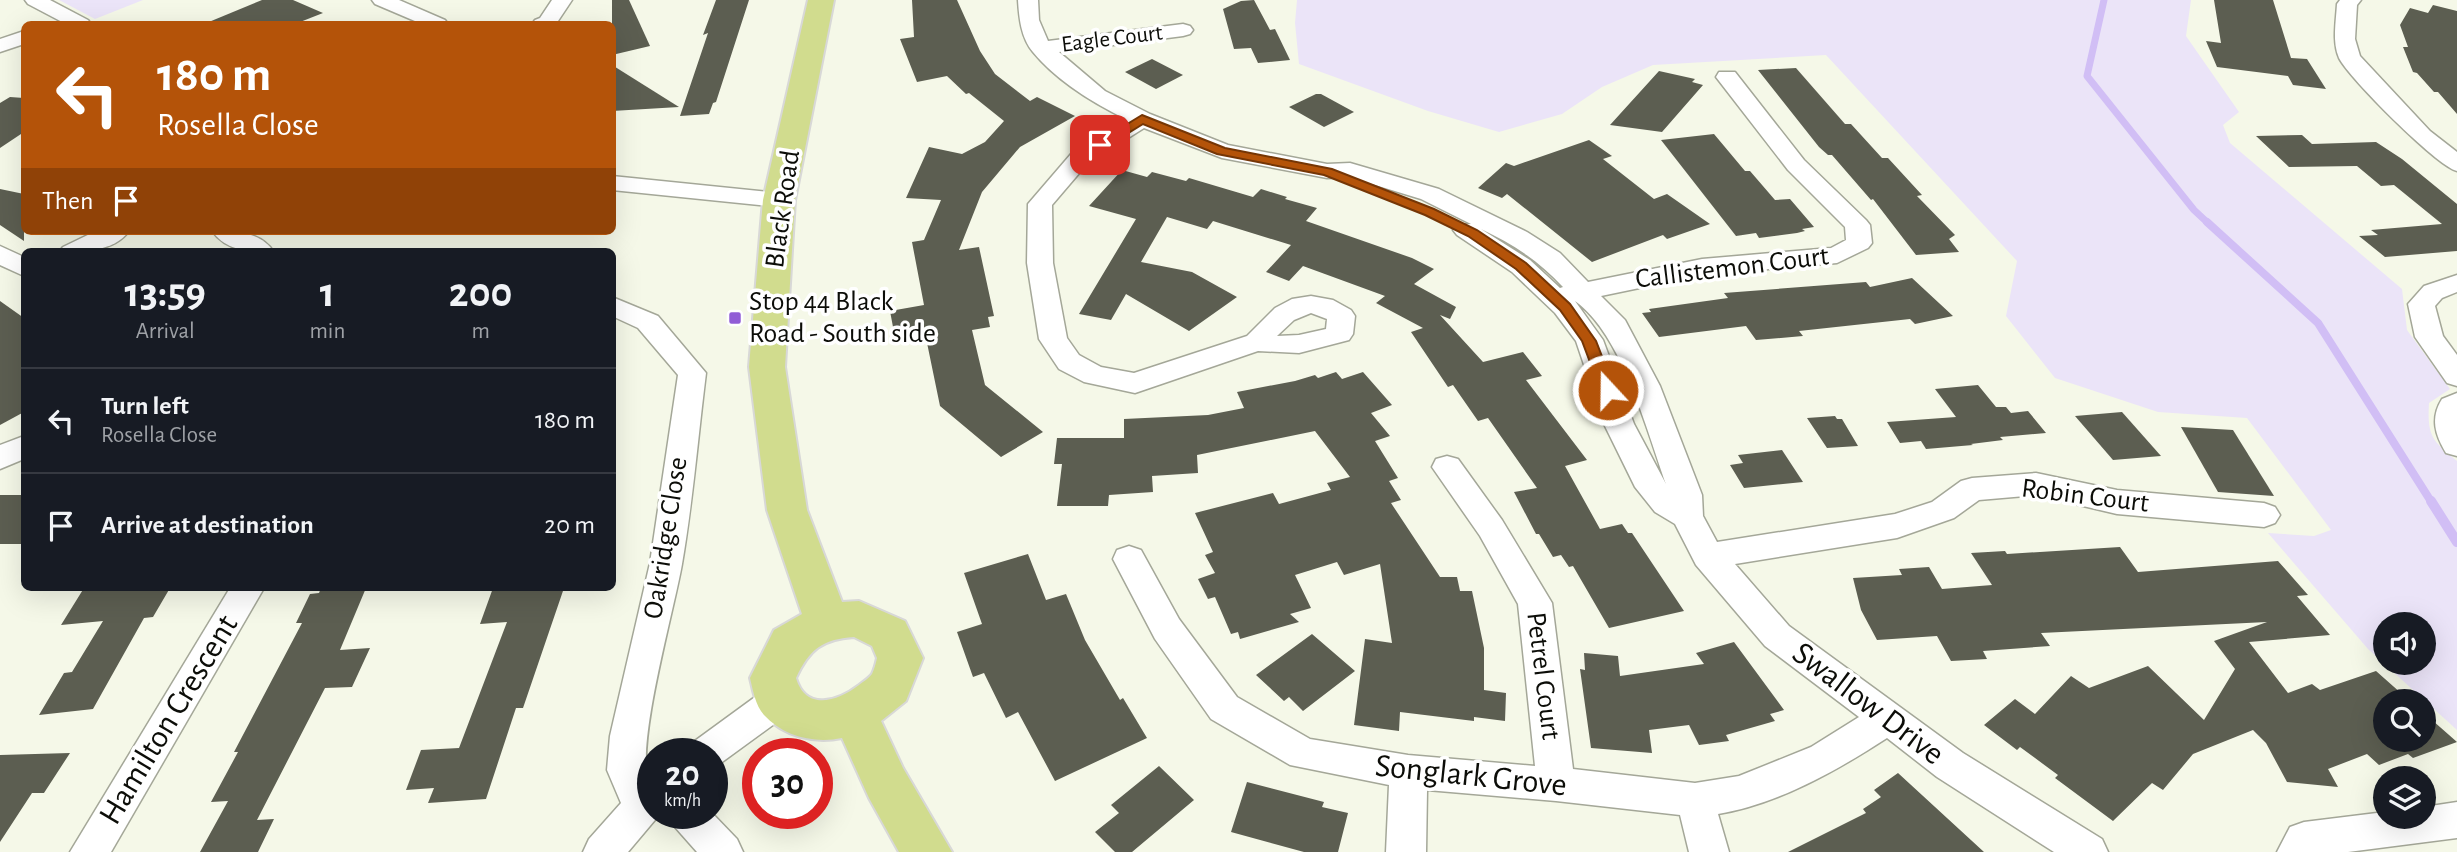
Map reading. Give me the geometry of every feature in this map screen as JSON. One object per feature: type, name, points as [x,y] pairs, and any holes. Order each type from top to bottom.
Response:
[{"type":"main road","name":"Black Road","points":[[821,0],[779,200],[767,366],[787,510],[827,621]]},
{"type":"main road","points":[[859,619],[890,634],[900,658],[891,687],[855,715],[827,720],[800,717],[779,700],[773,678],[790,643],[827,621],[859,619]]},
{"type":"main road","points":[[855,715],[886,783],[926,852]]},
{"type":"street","points":[[35,0],[67,21]]},
{"type":"street","points":[[382,0],[431,21]]},
{"type":"street","points":[[548,21],[562,0]]},
{"type":"street","name":"Swallow Drive","points":[[1028,0],[1029,20],[1041,48],[1097,96],[1142,119],[1222,151],[1327,171],[1430,212],[1472,233],[1521,266],[1565,307],[1589,341],[1619,424],[1651,487],[1667,504],[1687,516]]},
{"type":"street","points":[[2351,0],[2347,4],[2344,39],[2350,58],[2421,136],[2457,164]]},
{"type":"street","name":"Eagle Court","points":[[1041,48],[1183,30]]},
{"type":"street","points":[[0,46],[21,38]]},
{"type":"street","name":"Callistemon Court","points":[[1555,297],[1702,267],[1837,256],[1859,243],[1857,225],[1796,165],[1727,77]]},
{"type":"street","points":[[1142,119],[1079,159],[1040,204],[1040,263],[1053,339],[1069,362],[1094,374],[1135,383],[1257,342]]},
{"type":"street","name":"Swallow Drive","points":[[1327,171],[1350,170],[1430,194],[1518,237],[1552,259],[1615,326],[1646,386],[1686,495],[1687,516],[1708,556],[1777,636],[1950,765],[2088,852]]},
{"type":"street","points":[[616,183],[779,200]]},
{"type":"street","points":[[80,248],[108,235]]},
{"type":"street","points":[[232,235],[254,248]]},
{"type":"street","points":[[0,254],[21,266]]},
{"type":"street","points":[[2457,284],[2433,292],[2421,304],[2429,337],[2457,376]]},
{"type":"street","name":"Oakridge Close","points":[[616,307],[648,321],[692,373],[666,563],[628,736],[626,770],[637,786]]},
{"type":"street","points":[[2457,403],[2452,406],[2448,422],[2451,438],[2457,445]]},
{"type":"street","points":[[0,458],[21,448]]},
{"type":"street","name":"Petrel Court","points":[[1447,467],[1492,528],[1535,603],[1556,784]]},
{"type":"street","name":"Robin Court","points":[[1708,556],[1897,526],[1943,510],[1972,489],[2036,484],[2117,502],[2264,515]]},
{"type":"street","name":"Songlark Grove","points":[[1129,559],[1167,629],[1224,708],[1303,754],[1408,772],[1556,784],[1695,800],[1742,793],[1824,758],[1889,718]]},
{"type":"street","name":"Hamilton Crescent","points":[[90,852],[245,591]]},
{"type":"street","points":[[727,738],[779,700]]},
{"type":"street","points":[[1406,852],[1408,772]]},
{"type":"street","points":[[1695,800],[1709,852]]},
{"type":"street","points":[[603,852],[637,812]]},
{"type":"street","points":[[2297,852],[2304,840],[2457,820]]},
{"type":"street","points":[[702,829],[723,852]]},
{"type":"shaded area","points":[[59,0],[143,0],[95,19]]},
{"type":"shaded area","points":[[1297,0],[2191,0],[2186,36],[2239,112],[2223,125],[2230,143],[2402,289],[2407,330],[2450,389],[2429,403],[2429,423],[2437,443],[2457,461],[2457,730],[2436,711],[2436,689],[2412,689],[2397,675],[2436,675],[2436,612],[2373,612],[2373,654],[2268,533],[2314,536],[2331,530],[2247,418],[2158,412],[2055,378],[2006,316],[2017,261],[1826,55],[1653,65],[1602,87],[1562,114],[1499,132],[1428,111],[1299,64],[1295,23]]},
{"type":"building","points":[[262,0],[293,0],[323,13],[303,21],[211,21]]},
{"type":"building","points":[[612,0],[629,0],[650,46],[616,54],[616,21],[612,21]]},
{"type":"building","points":[[716,0],[749,0],[716,102],[709,114],[680,116],[708,33],[703,35]]},
{"type":"building","points":[[912,0],[957,0],[980,51],[995,74],[1030,101],[1037,97],[1075,116],[1020,147],[982,192],[959,250],[979,247],[994,316],[988,317],[990,327],[972,330],[985,385],[1043,432],[1001,457],[940,406],[926,338],[896,343],[890,311],[924,305],[912,242],[924,240],[941,200],[906,198],[929,147],[962,154],[985,142],[1004,121],[969,93],[966,94],[947,76],[917,82],[900,39],[914,37]]},
{"type":"building","points":[[1254,0],[1270,30],[1275,29],[1290,60],[1258,63],[1251,48],[1234,49],[1223,9],[1241,1]]},
{"type":"building","points":[[2214,0],[2273,0],[2291,58],[2307,59],[2326,89],[2293,85],[2288,76],[2217,67],[2206,41],[2221,43]]},
{"type":"building","points":[[2433,5],[2457,11],[2457,114],[2438,92],[2434,92],[2413,72],[2403,47],[2408,47],[2400,25],[2410,8],[2428,13]]},
{"type":"building","points":[[1152,59],[1183,75],[1156,89],[1125,72]]},
{"type":"building","points":[[616,68],[679,107],[616,111]]},
{"type":"building","points":[[1796,68],[1845,124],[1851,124],[1882,158],[1888,158],[1922,195],[1917,196],[1955,235],[1949,239],[1959,252],[1916,255],[1873,199],[1871,200],[1832,155],[1819,147],[1758,70]]},
{"type":"building","points":[[1659,71],[1695,79],[1692,82],[1703,85],[1662,132],[1610,125]]},
{"type":"building","points":[[1321,94],[1354,112],[1324,127],[1289,107]]},
{"type":"building","points":[[10,97],[21,98],[21,134],[0,148],[0,103]]},
{"type":"building","points":[[1714,134],[1745,171],[1750,171],[1775,200],[1790,199],[1814,227],[1802,229],[1805,231],[1797,233],[1759,238],[1756,233],[1736,236],[1661,140]]},
{"type":"building","points":[[2302,135],[2312,144],[2376,142],[2402,159],[2457,204],[2457,251],[2385,257],[2359,236],[2378,235],[2371,230],[2442,224],[2394,185],[2381,186],[2357,166],[2289,167],[2256,136]]},
{"type":"building","points":[[1589,140],[1612,156],[1603,159],[1654,199],[1667,194],[1710,224],[1667,239],[1663,235],[1592,262],[1507,194],[1502,198],[1478,188],[1506,163],[1514,166]]},
{"type":"building","points":[[1122,170],[1147,177],[1152,172],[1186,181],[1189,178],[1253,197],[1261,189],[1287,197],[1285,199],[1317,208],[1306,221],[1412,258],[1434,269],[1414,284],[1456,307],[1450,319],[1440,315],[1483,362],[1523,352],[1542,376],[1526,380],[1587,460],[1565,466],[1600,529],[1622,524],[1628,533],[1632,533],[1684,611],[1609,628],[1573,566],[1569,567],[1561,555],[1553,557],[1539,534],[1536,534],[1514,492],[1537,488],[1488,418],[1478,421],[1453,385],[1448,387],[1411,332],[1423,328],[1376,303],[1385,296],[1303,266],[1289,281],[1266,272],[1291,245],[1213,221],[1207,229],[1167,217],[1141,262],[1192,272],[1237,297],[1189,331],[1126,294],[1111,320],[1079,314],[1136,219],[1089,206]]},
{"type":"building","points":[[0,189],[21,193],[21,235],[24,235],[24,241],[0,225]]},
{"type":"building","points":[[1912,278],[1953,316],[1915,324],[1910,319],[1799,331],[1803,336],[1756,340],[1746,326],[1659,337],[1642,313],[1651,312],[1649,309],[1728,298],[1724,293],[1866,282],[1870,287]]},
{"type":"building","points":[[0,301],[21,316],[21,414],[0,425]]},
{"type":"building","points":[[1336,372],[1342,379],[1363,372],[1392,405],[1371,413],[1390,436],[1375,441],[1398,478],[1389,481],[1401,500],[1391,503],[1440,577],[1457,577],[1460,591],[1472,591],[1484,648],[1484,690],[1506,693],[1505,721],[1474,717],[1474,721],[1400,712],[1399,731],[1354,725],[1365,639],[1392,643],[1380,564],[1344,575],[1337,562],[1295,575],[1311,608],[1290,614],[1299,622],[1240,639],[1238,632],[1231,634],[1215,597],[1208,599],[1198,579],[1215,573],[1205,555],[1213,552],[1195,513],[1273,493],[1279,504],[1331,490],[1327,483],[1350,477],[1315,431],[1197,455],[1198,473],[1152,476],[1153,492],[1109,495],[1108,506],[1057,506],[1062,464],[1054,464],[1057,438],[1124,438],[1124,419],[1208,415],[1244,408],[1237,392],[1315,375],[1318,378]]},
{"type":"building","points":[[1978,385],[1996,407],[2006,407],[2011,413],[2028,411],[2046,433],[2000,437],[2003,440],[1971,444],[1973,445],[1926,449],[1921,441],[1900,443],[1887,422],[1956,417],[1935,389]]},
{"type":"building","points":[[2122,412],[2161,456],[2113,460],[2075,416]]},
{"type":"building","points":[[1835,416],[1842,419],[1858,446],[1827,448],[1807,418]]},
{"type":"building","points":[[2181,427],[2233,430],[2274,496],[2218,492]]},
{"type":"building","points":[[1782,450],[1803,482],[1744,488],[1730,465],[1743,463],[1738,455]]},
{"type":"building","points":[[0,495],[21,495],[21,544],[0,544]]},
{"type":"building","points":[[2120,547],[2138,572],[2278,561],[2308,595],[2297,596],[2330,635],[2249,642],[2288,693],[2312,684],[2320,690],[2373,672],[2373,675],[2381,675],[2396,689],[2373,689],[2373,752],[2430,752],[2413,758],[2408,754],[2379,765],[2367,754],[2328,769],[2338,787],[2287,782],[2266,743],[2253,730],[2193,754],[2163,790],[2152,783],[2113,821],[2055,778],[2058,775],[2020,747],[2017,750],[1984,725],[2015,699],[2035,714],[2071,676],[2089,688],[2148,666],[2204,720],[2235,669],[2214,641],[2267,622],[2041,633],[2050,646],[1983,651],[1987,659],[1951,661],[1937,636],[1877,640],[1861,610],[1853,578],[1902,575],[1899,569],[1929,567],[1942,589],[1992,585],[1971,553],[2005,551],[2007,554]]},
{"type":"building","points":[[1028,554],[1046,600],[1066,594],[1085,640],[1120,700],[1123,698],[1147,738],[1055,781],[1018,712],[1006,718],[984,673],[973,677],[957,632],[982,624],[964,573]]},
{"type":"building","points":[[82,591],[168,591],[153,617],[144,618],[93,709],[39,715],[64,673],[72,672],[103,621],[61,625]]},
{"type":"building","points":[[365,591],[340,650],[370,648],[352,687],[325,688],[257,820],[274,819],[258,852],[200,852],[228,801],[211,802],[238,752],[234,752],[302,623],[296,623],[310,594]]},
{"type":"building","points":[[492,591],[563,591],[523,708],[516,708],[486,799],[428,803],[434,788],[406,790],[421,750],[459,748],[507,622],[480,624]]},
{"type":"building","points":[[1312,634],[1355,671],[1303,711],[1289,697],[1284,701],[1256,675]]},
{"type":"building","points":[[1734,642],[1784,710],[1770,714],[1775,721],[1726,735],[1729,741],[1699,745],[1689,725],[1649,730],[1652,753],[1591,748],[1580,669],[1585,670],[1584,653],[1618,656],[1620,676],[1704,664],[1696,653]]},
{"type":"building","points":[[2436,724],[2457,742],[2436,750]]},
{"type":"building","points":[[70,753],[44,793],[32,793],[0,842],[0,755]]},
{"type":"building","points":[[1159,766],[1194,800],[1132,852],[1115,852],[1095,832],[1119,813],[1111,805]]},
{"type":"building","points":[[1898,773],[1984,852],[1788,852],[1866,813],[1863,809],[1881,797],[1874,790]]},
{"type":"building","points":[[1247,782],[1324,802],[1322,807],[1348,813],[1338,852],[1304,852],[1231,832]]},
{"type":"waterway","points":[[2104,0],[2087,76],[2194,210],[2209,224]]},
{"type":"waterway","points":[[2207,222],[2318,323],[2432,503]]},
{"type":"waterway","points":[[2431,501],[2457,542]]},
{"type":"place","name":"Stop 44 Black Road - South side","points":[[735,318]]},
{"type":"route","points":[[1100,145],[1142,119],[1222,151],[1327,171],[1430,212],[1500,251],[1521,266],[1565,307],[1589,341],[1608,390]]}]
